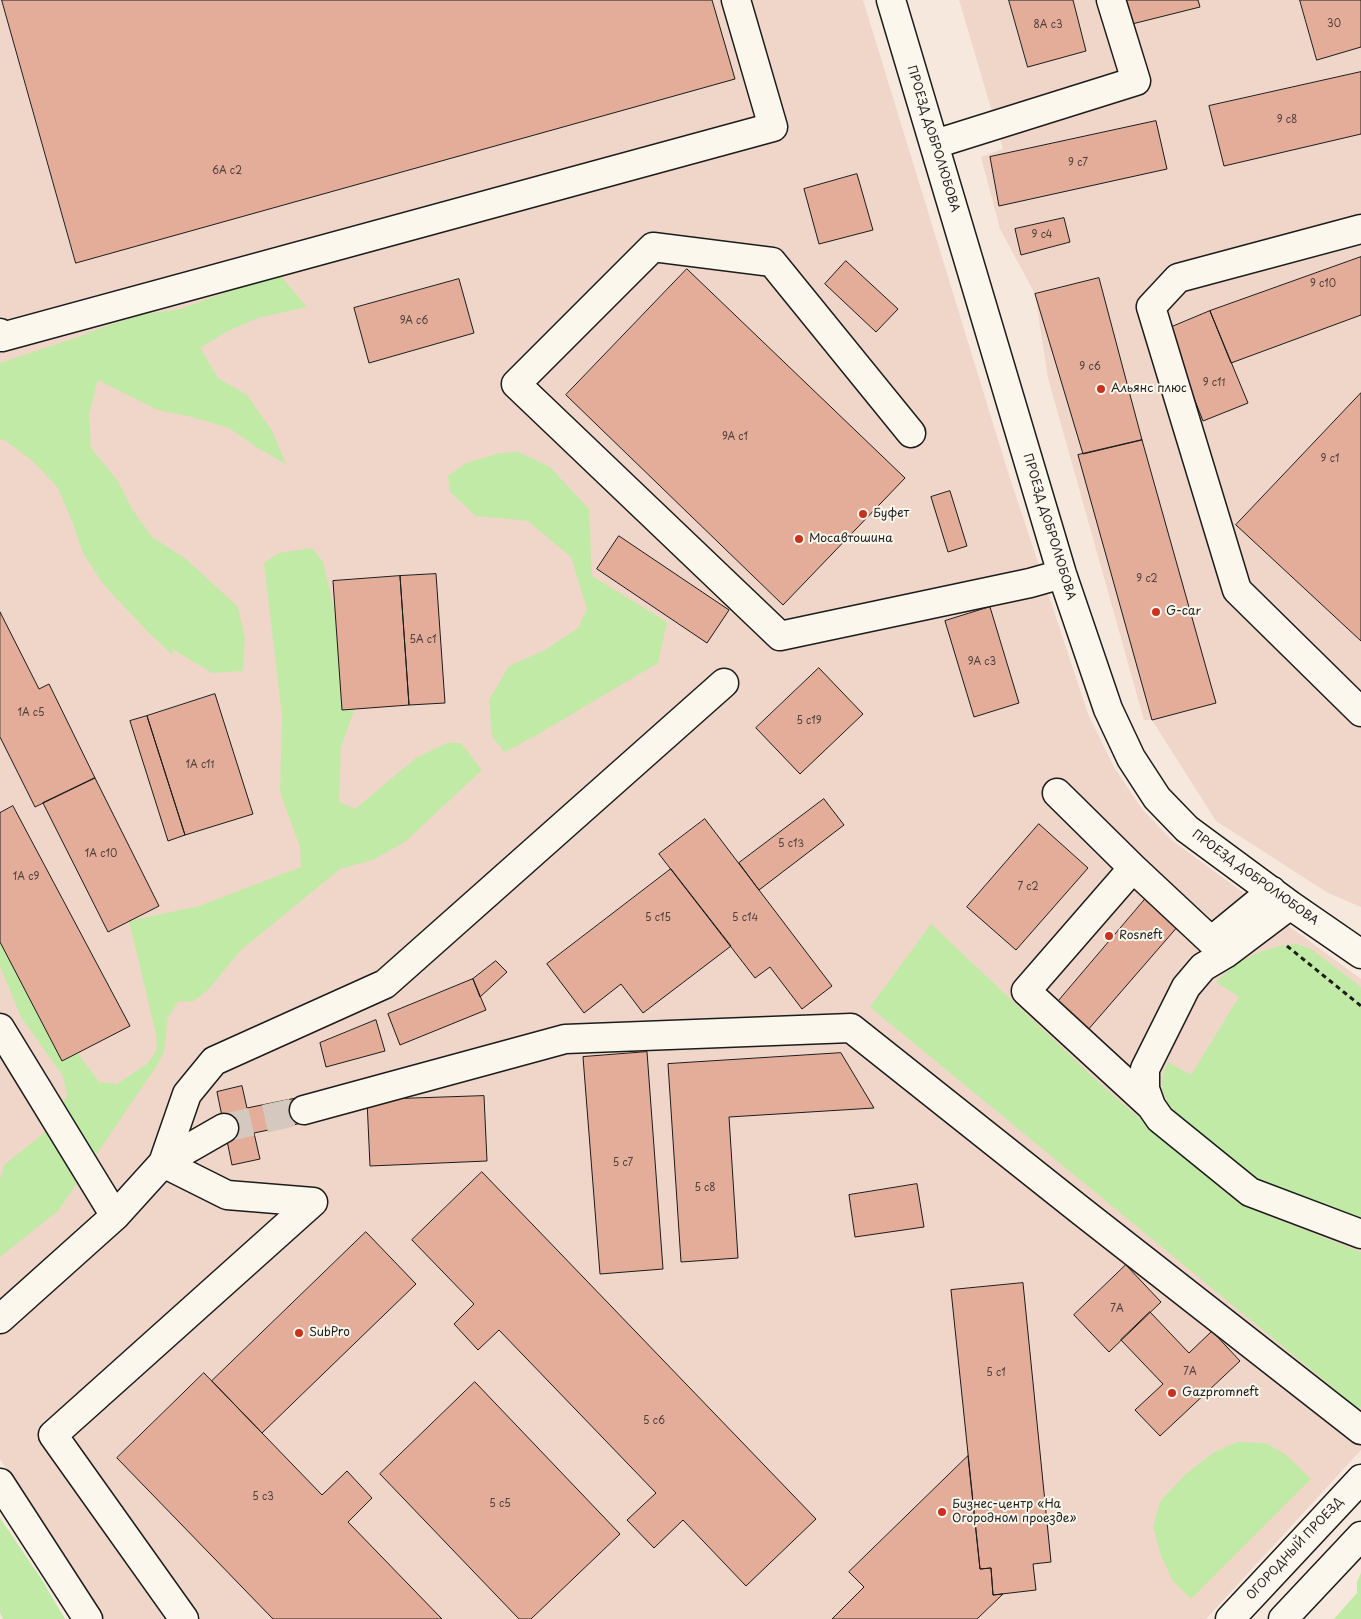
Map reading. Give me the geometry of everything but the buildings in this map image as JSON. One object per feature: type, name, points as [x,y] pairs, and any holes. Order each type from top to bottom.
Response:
[{"type":"street","points":[[0,333],[2,337],[772,127],[736,0]]},
{"type":"street","name":"ПРОЕЗД ДОБРОЛЮБОВА","points":[[892,0],[1062,574],[1108,708],[1131,758],[1156,798],[1187,829],[1361,954]]},
{"type":"street","points":[[935,144],[1136,81],[1111,0]]},
{"type":"street","points":[[1361,229],[1178,278],[1151,307],[1236,590],[1361,712]]},
{"type":"street","points":[[911,434],[772,262],[662,248],[653,247],[516,384],[780,636],[1030,583],[1062,574]]},
{"type":"street","points":[[163,1163],[188,1094],[214,1060],[385,984],[724,683]]},
{"type":"street","points":[[1057,793],[1218,948]]},
{"type":"street","points":[[1133,868],[1026,991],[1151,1106]]},
{"type":"street","points":[[1218,948],[1263,927],[1281,898]]},
{"type":"street","points":[[1281,898],[1218,948],[1186,988],[1152,1052],[1145,1070],[1145,1089],[1151,1106],[1160,1120],[1250,1192],[1361,1234]]},
{"type":"street","points":[[0,1028],[115,1216]]},
{"type":"street","points":[[304,1110],[565,1039],[851,1028],[1361,1430]]},
{"type":"street","points":[[0,1319],[115,1216],[163,1163],[224,1128]]},
{"type":"street","points":[[163,1163],[228,1195],[313,1202],[53,1435],[184,1619]]},
{"type":"street","name":"ОГОРОДНЫЙ ПРОЕЗД","points":[[1230,1619],[1361,1479]]},
{"type":"street","points":[[0,1483],[88,1619]]},
{"type":"street","points":[[1283,1619],[1361,1536]]},
{"type":"path","points":[[1263,927],[1361,1006]]},
{"type":"shaded area","points":[[0,0],[863,0],[1007,469],[1088,714],[1114,767],[1142,809],[1173,841],[1361,979],[1361,1450],[1206,1619],[103,1619],[0,1459]]},
{"type":"shaded area","points":[[959,0],[1361,0],[1361,907],[1328,893],[1216,821],[1152,720],[1144,720],[1048,378],[1035,294],[1000,229],[981,157],[1003,149]]},
{"type":"green space","points":[[279,274],[307,307],[258,318],[228,331],[200,348],[218,378],[247,395],[271,429],[286,464],[256,447],[229,428],[192,417],[158,410],[98,380],[89,414],[91,448],[118,481],[132,509],[152,537],[186,559],[238,607],[245,639],[243,671],[212,673],[171,648],[174,656],[149,633],[103,584],[83,553],[58,488],[34,462],[6,441],[0,439],[0,363],[109,325],[141,315],[179,309]]},
{"type":"green space","points":[[518,452],[550,467],[589,509],[592,576],[667,622],[658,663],[505,752],[492,737],[489,700],[509,666],[545,650],[578,628],[587,609],[571,557],[528,521],[476,516],[450,492],[448,476],[466,463],[500,453]]},
{"type":"green space","points":[[312,548],[323,562],[336,617],[359,697],[341,747],[339,802],[355,809],[416,758],[447,743],[461,743],[482,770],[406,841],[373,860],[340,869],[241,950],[208,990],[194,1001],[178,1002],[168,1017],[164,1052],[156,1067],[58,1211],[0,1257],[0,1180],[4,1165],[48,1130],[67,1096],[63,1076],[21,1017],[0,966],[0,910],[66,1037],[99,1082],[117,1084],[147,1064],[157,1050],[156,1034],[129,921],[199,906],[301,867],[300,847],[280,792],[282,715],[264,563],[279,553]]},
{"type":"green space","points":[[931,924],[1109,1092],[1224,1191],[1244,1206],[1361,1252],[1361,1407],[1359,1409],[870,1007]]},
{"type":"green space","points":[[1296,944],[1311,949],[1361,987],[1361,1219],[1257,1179],[1173,1110],[1163,1092],[1163,1075],[1168,1062],[1191,1075],[1239,997],[1216,982],[1233,967],[1263,951]]},
{"type":"green space","points":[[1237,1442],[1265,1443],[1285,1454],[1311,1479],[1191,1599],[1173,1581],[1161,1556],[1153,1526],[1161,1500],[1186,1474],[1213,1453]]},
{"type":"green space","points":[[0,1518],[42,1580],[65,1619],[3,1619],[0,1613]]},
{"type":"green space","points":[[1361,1573],[1361,1619],[1334,1619],[1357,1593],[1357,1582]]},
{"type":"tunnel","points":[[224,1128],[304,1110]]},
{"type":"place","name":"Альянс плюс","points":[[1101,389]]},
{"type":"place","name":"Буфет","points":[[863,514]]},
{"type":"place","name":"Мосавтошина","points":[[799,539]]},
{"type":"place","name":"G-car","points":[[1156,612]]},
{"type":"place","name":"Rosneft","points":[[1109,936]]},
{"type":"place","name":"SubPro","points":[[299,1333]]},
{"type":"place","name":"Gazpromneft","points":[[1172,1393]]},
{"type":"place","name":"Бизнес-центр «На Огородном проезде»","points":[[942,1512]]}]
